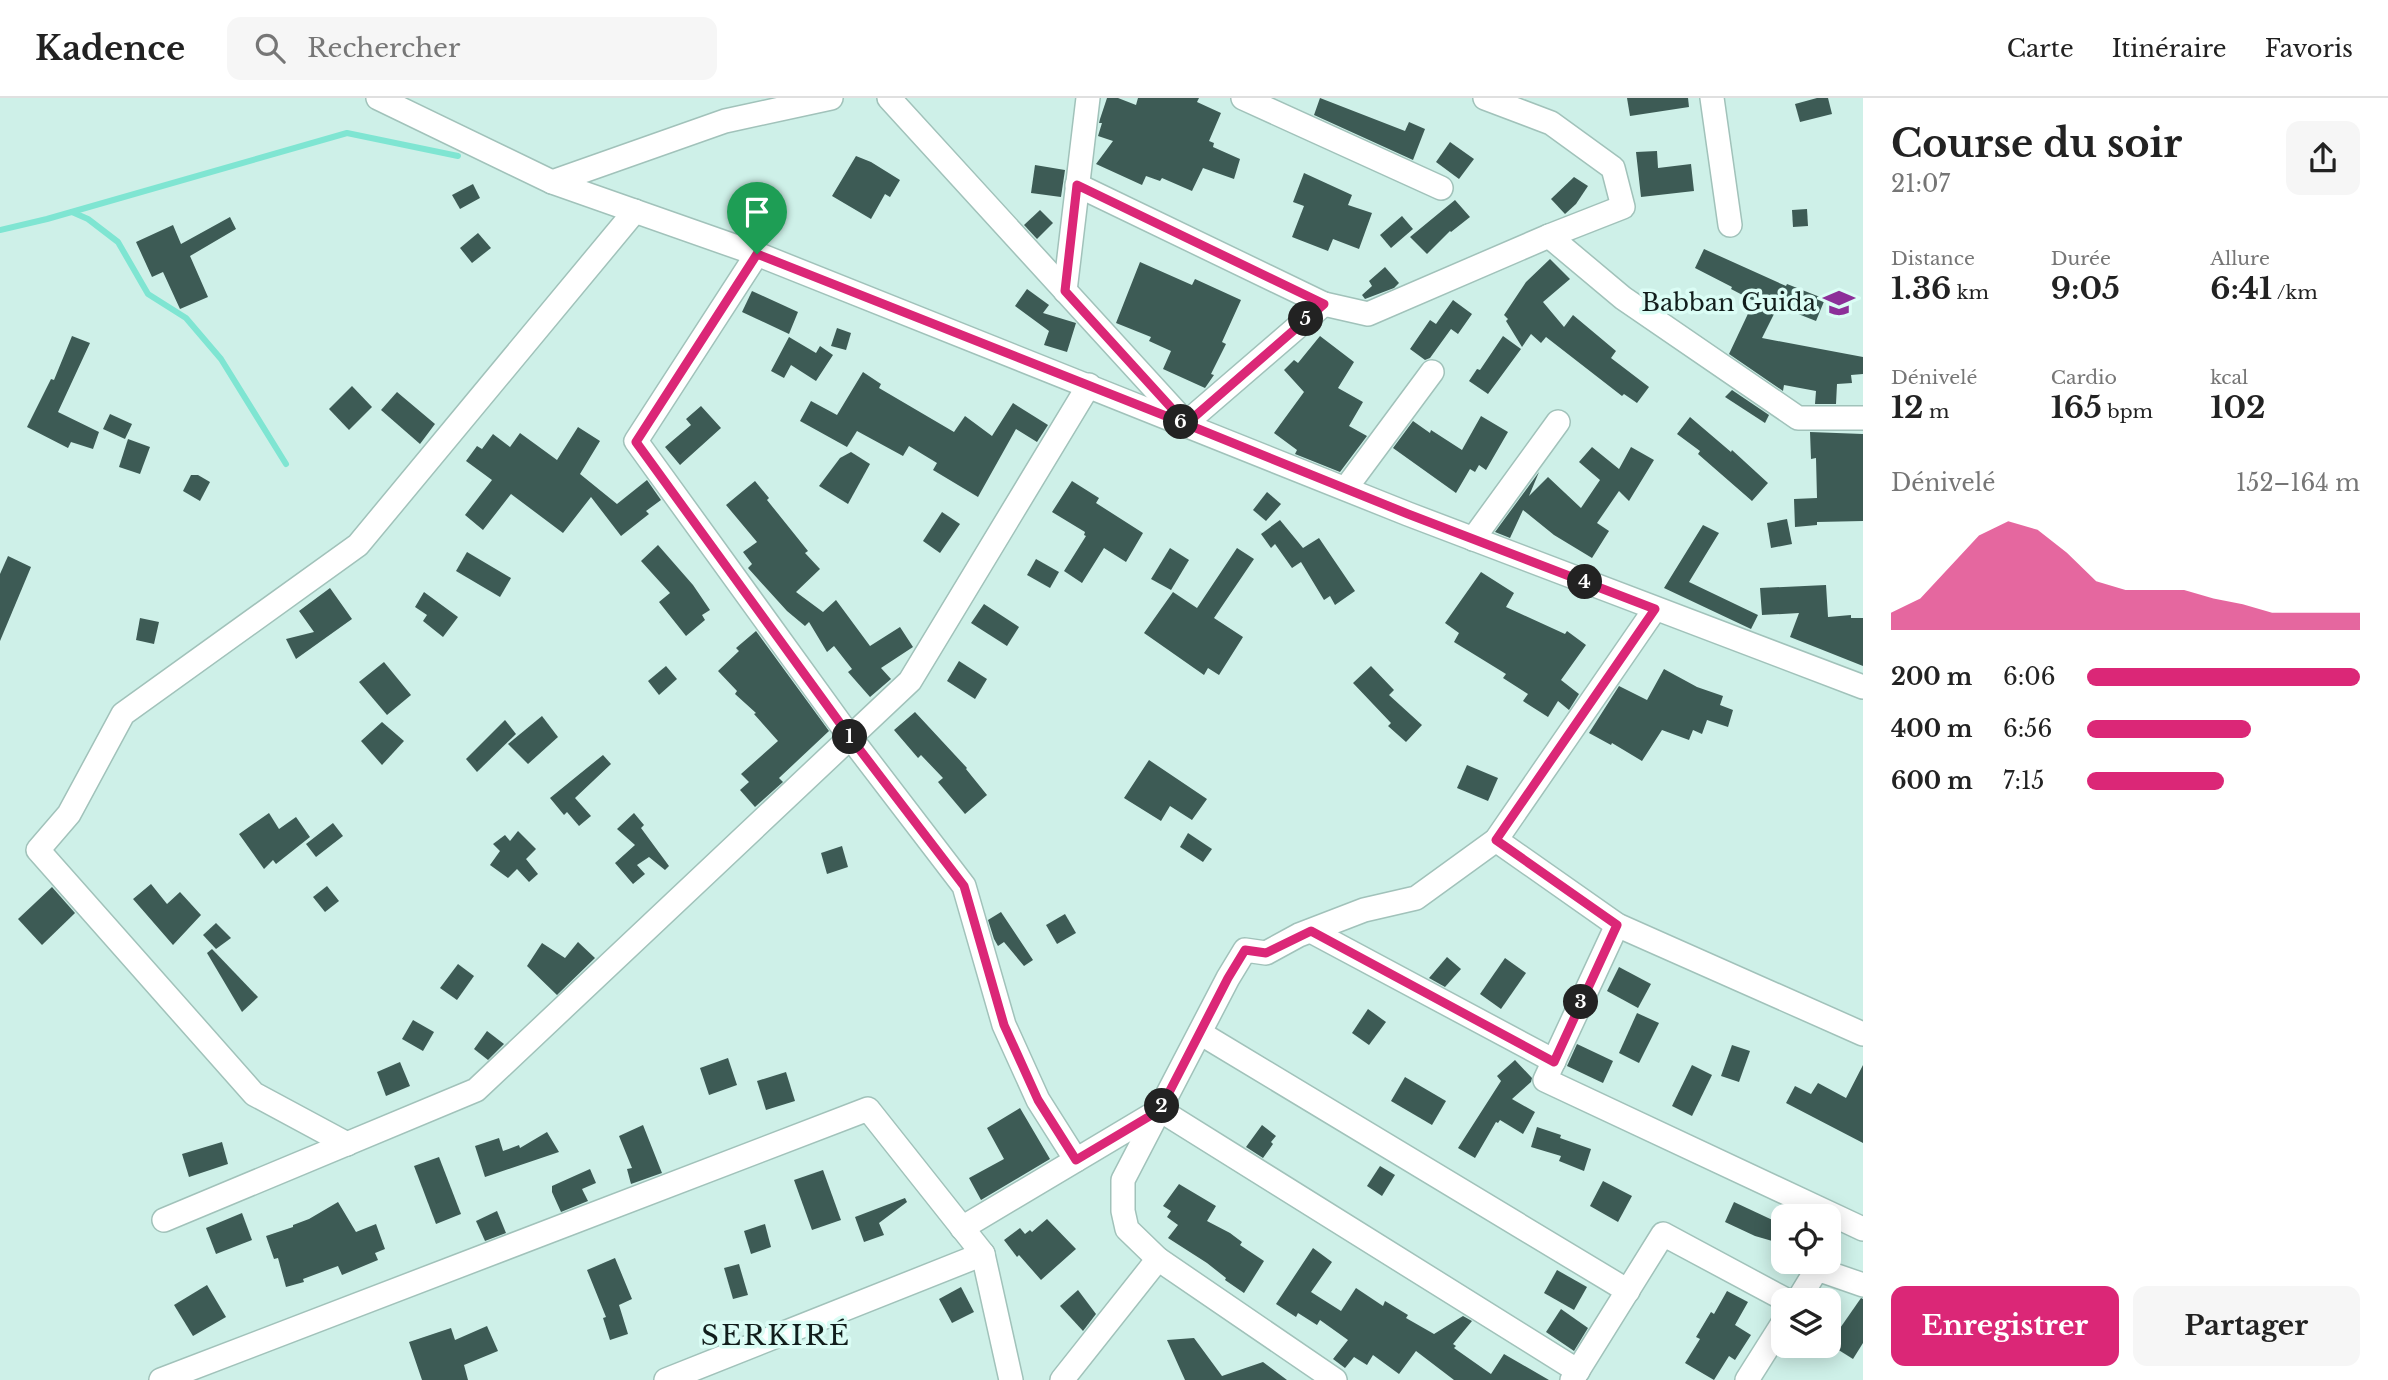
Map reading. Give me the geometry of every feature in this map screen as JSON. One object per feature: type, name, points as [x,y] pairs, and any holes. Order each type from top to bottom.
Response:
[{"type":"street","points":[[379,98],[552,182],[757,254],[1473,539],[1863,687]]},
{"type":"street","points":[[725,121],[760,98]]},
{"type":"street","points":[[552,182],[725,121],[831,98]]},
{"type":"street","points":[[889,98],[1186,424]]},
{"type":"street","points":[[1065,291],[1088,98]]},
{"type":"street","points":[[1243,98],[1441,188]]},
{"type":"street","points":[[1077,185],[1324,304],[1368,314],[1623,207],[1613,169],[1528,106],[1485,98]]},
{"type":"street","points":[[1712,98],[1730,225]]},
{"type":"street","points":[[348,1144],[254,1094],[38,850],[69,814],[122,714],[358,545],[635,211]]},
{"type":"street","points":[[1549,236],[1623,298],[1798,418],[1863,418]]},
{"type":"street","points":[[757,254],[636,442],[850,737],[964,886],[1004,1025],[1038,1100],[1076,1160]]},
{"type":"street","points":[[1186,424],[1324,304]]},
{"type":"street","points":[[1346,488],[1432,372]]},
{"type":"street","points":[[164,1220],[476,1090],[910,681],[1089,386]]},
{"type":"street","points":[[1473,539],[1558,422]]},
{"type":"street","points":[[1335,1380],[1158,1259],[1128,1229],[1123,1211],[1123,1180],[1245,950],[1266,953],[1364,910],[1416,898],[1496,840],[1655,609]]},
{"type":"street","points":[[1496,840],[1617,925],[1863,1034]]},
{"type":"street","points":[[1617,925],[1545,1080],[1863,1229]]},
{"type":"street","points":[[1311,931],[1554,1062]]},
{"type":"street","points":[[1200,1033],[1628,1291]]},
{"type":"street","points":[[161,1380],[867,1109],[983,1254],[1011,1380]]},
{"type":"street","points":[[962,1228],[1160,1110]]},
{"type":"street","points":[[1160,1110],[1575,1376],[1663,1234],[1771,1292]]},
{"type":"street","points":[[666,1380],[983,1254]]},
{"type":"street","points":[[1062,1380],[1158,1259]]},
{"type":"street","points":[[1805,1288],[1817,1269],[1863,1285]]},
{"type":"street","points":[[1746,1380],[1771,1341]]},
{"type":"building","points":[[1107,98],[1118,98],[1136,105],[1138,98],[1199,98],[1197,102],[1221,113],[1209,141],[1214,143],[1213,147],[1240,159],[1234,179],[1203,168],[1192,191],[1162,178],[1160,181],[1146,176],[1142,185],[1096,164],[1113,141],[1098,136]]},
{"type":"building","points":[[1320,98],[1405,131],[1409,122],[1425,129],[1413,160],[1314,115]]},
{"type":"building","points":[[1627,98],[1688,98],[1689,107],[1630,116]]},
{"type":"building","points":[[1828,98],[1832,114],[1800,122],[1795,104]]},
{"type":"building","points":[[1450,142],[1474,159],[1459,179],[1436,162]]},
{"type":"building","points":[[1657,151],[1658,168],[1691,164],[1694,191],[1641,197],[1636,152]]},
{"type":"building","points":[[856,156],[900,180],[890,197],[885,194],[871,219],[832,196]]},
{"type":"building","points":[[1035,165],[1065,170],[1061,197],[1031,193]]},
{"type":"building","points":[[1304,173],[1352,195],[1348,205],[1372,213],[1359,249],[1333,239],[1328,251],[1292,237],[1304,206],[1293,202]]},
{"type":"building","points":[[1574,177],[1588,186],[1576,204],[1565,214],[1551,199]]},
{"type":"building","points":[[473,184],[480,198],[460,209],[452,195]]},
{"type":"building","points":[[1455,200],[1470,217],[1450,231],[1427,254],[1410,237]]},
{"type":"building","points":[[1807,209],[1808,226],[1793,227],[1792,210]]},
{"type":"building","points":[[1040,210],[1053,223],[1037,239],[1024,225]]},
{"type":"building","points":[[1402,216],[1413,229],[1391,248],[1380,235]]},
{"type":"building","points":[[230,217],[236,229],[190,256],[208,297],[180,309],[163,272],[152,277],[136,242],[173,225],[181,244]]},
{"type":"building","points":[[478,233],[491,248],[472,263],[460,248]]},
{"type":"building","points":[[1704,249],[1786,286],[1787,284],[1825,299],[1816,321],[1778,306],[1762,338],[1863,357],[1863,374],[1851,375],[1852,383],[1837,384],[1836,404],[1815,404],[1816,391],[1784,385],[1783,391],[1729,354],[1754,301],[1695,268]]},
{"type":"building","points":[[1550,259],[1570,279],[1543,302],[1564,327],[1573,315],[1616,351],[1611,358],[1649,387],[1637,403],[1624,394],[1622,396],[1546,337],[1541,343],[1531,334],[1522,347],[1506,321],[1508,319],[1504,315],[1526,282]]},
{"type":"building","points":[[1140,262],[1192,285],[1195,279],[1241,300],[1222,342],[1226,344],[1211,374],[1214,375],[1205,388],[1163,369],[1171,351],[1149,341],[1151,337],[1116,323]]},
{"type":"building","points":[[1385,267],[1399,283],[1394,288],[1365,299],[1362,295],[1372,286],[1369,281]]},
{"type":"building","points":[[1027,289],[1049,305],[1043,313],[1076,323],[1067,352],[1044,345],[1049,331],[1015,306]]},
{"type":"building","points":[[752,291],[798,312],[789,334],[742,312]]},
{"type":"building","points":[[1453,300],[1472,314],[1458,334],[1451,329],[1430,358],[1425,360],[1410,349],[1430,320],[1436,324]]},
{"type":"building","points":[[837,328],[851,333],[846,350],[831,346]]},
{"type":"building","points":[[72,336],[90,343],[58,412],[99,432],[93,449],[71,442],[68,448],[27,427],[51,379],[54,380]]},
{"type":"building","points":[[1320,336],[1354,362],[1338,388],[1363,402],[1349,426],[1367,436],[1340,472],[1295,454],[1297,450],[1274,433],[1304,392],[1284,370],[1294,360],[1298,363]]},
{"type":"building","points":[[1503,336],[1521,349],[1488,394],[1469,381],[1477,369],[1480,370]]},
{"type":"building","points":[[789,337],[816,353],[820,346],[833,355],[816,381],[791,365],[784,378],[771,371]]},
{"type":"building","points":[[863,372],[881,384],[879,388],[954,432],[965,416],[992,436],[1013,403],[1048,425],[1037,442],[1016,429],[978,497],[933,470],[937,463],[909,446],[903,456],[857,431],[847,447],[800,421],[811,401],[837,415]]},
{"type":"building","points":[[352,386],[372,407],[349,430],[329,409]]},
{"type":"building","points":[[1732,390],[1769,415],[1765,423],[1725,397]]},
{"type":"building","points":[[397,392],[435,424],[420,444],[381,410]]},
{"type":"building","points":[[701,406],[721,428],[680,465],[665,447],[691,425],[686,419]]},
{"type":"building","points":[[110,414],[132,424],[125,439],[103,429]]},
{"type":"building","points":[[1481,416],[1508,432],[1486,470],[1479,465],[1475,472],[1470,469],[1456,493],[1393,448],[1413,421],[1462,450]]},
{"type":"building","points":[[1690,417],[1768,483],[1752,501],[1698,454],[1700,451],[1677,434]]},
{"type":"building","points":[[578,427],[600,441],[580,474],[617,504],[647,480],[661,500],[646,511],[649,514],[621,536],[591,497],[563,533],[511,494],[483,530],[465,515],[492,480],[466,461],[477,446],[482,449],[493,434],[510,447],[520,433],[557,460]]},
{"type":"building","points":[[1810,432],[1863,434],[1863,521],[1817,522],[1817,525],[1795,527],[1794,499],[1817,498],[1816,458],[1811,459]]},
{"type":"building","points":[[128,439],[150,447],[140,474],[119,467]]},
{"type":"building","points":[[1592,447],[1619,469],[1631,447],[1654,460],[1629,501],[1619,491],[1597,523],[1609,531],[1592,558],[1554,535],[1523,510],[1510,538],[1495,532],[1539,472],[1529,496],[1548,477],[1581,508],[1600,480],[1579,462]]},
{"type":"building","points":[[851,452],[870,464],[848,504],[819,486],[840,458]]},
{"type":"building","points":[[191,475],[198,475],[210,482],[200,501],[183,491]]},
{"type":"building","points":[[755,481],[808,551],[805,553],[820,569],[796,592],[823,612],[836,600],[870,646],[900,627],[913,647],[881,668],[891,679],[870,697],[848,672],[852,669],[834,646],[827,652],[809,622],[805,626],[787,611],[748,568],[752,564],[743,552],[757,542],[726,505]]},
{"type":"building","points":[[1072,481],[1099,498],[1096,503],[1143,533],[1126,562],[1104,548],[1082,583],[1064,571],[1086,536],[1085,532],[1052,512]]},
{"type":"building","points":[[1267,492],[1281,504],[1266,521],[1253,510]]},
{"type":"building","points":[[942,512],[960,524],[940,553],[923,541]]},
{"type":"building","points":[[1787,519],[1792,544],[1771,548],[1767,523]]},
{"type":"building","points":[[1280,520],[1303,548],[1319,538],[1355,591],[1335,605],[1330,596],[1324,600],[1301,562],[1292,568],[1275,544],[1271,548],[1261,534]]},
{"type":"building","points":[[1703,525],[1719,533],[1689,582],[1758,615],[1751,629],[1664,588]]},
{"type":"building","points":[[658,545],[693,585],[710,610],[702,615],[705,620],[686,636],[659,602],[670,593],[641,561]]},
{"type":"building","points":[[1170,548],[1189,560],[1171,590],[1151,579]]},
{"type":"building","points":[[1237,548],[1254,559],[1214,618],[1243,637],[1219,675],[1208,668],[1204,675],[1144,633],[1173,592],[1197,608]]},
{"type":"building","points":[[467,552],[511,578],[500,597],[456,571]]},
{"type":"building","points":[[8,556],[31,567],[0,641],[0,574]]},
{"type":"building","points":[[1036,559],[1059,572],[1050,588],[1027,575]]},
{"type":"building","points":[[1481,572],[1514,593],[1506,607],[1565,634],[1567,631],[1586,645],[1561,680],[1579,694],[1569,710],[1558,701],[1548,717],[1523,701],[1528,694],[1503,678],[1506,674],[1454,642],[1459,633],[1445,623]]},
{"type":"building","points":[[1826,585],[1828,617],[1851,615],[1851,618],[1863,618],[1863,666],[1790,637],[1799,613],[1762,615],[1760,588]]},
{"type":"building","points":[[330,588],[352,619],[296,659],[286,639],[314,632],[299,611]]},
{"type":"building","points":[[424,592],[458,617],[443,637],[423,621],[427,615],[415,607]]},
{"type":"building","points":[[984,604],[1019,627],[1007,646],[971,623]]},
{"type":"building","points":[[140,618],[159,622],[154,644],[136,640]]},
{"type":"building","points":[[756,631],[829,731],[779,778],[783,782],[755,807],[740,790],[749,782],[741,774],[778,741],[718,671],[739,651],[736,648]]},
{"type":"building","points":[[959,661],[987,679],[975,699],[947,681]]},
{"type":"building","points":[[384,662],[411,695],[387,715],[359,682]]},
{"type":"building","points":[[666,666],[677,679],[659,695],[648,681]]},
{"type":"building","points":[[1371,666],[1394,690],[1389,695],[1422,725],[1406,742],[1388,726],[1391,723],[1353,683]]},
{"type":"building","points":[[1664,669],[1697,687],[1723,696],[1720,705],[1733,710],[1728,727],[1707,720],[1702,734],[1693,730],[1689,740],[1662,730],[1642,761],[1589,733],[1619,686],[1647,700]]},
{"type":"building","points":[[915,712],[967,768],[987,795],[965,814],[938,782],[943,778],[921,755],[918,758],[894,730]]},
{"type":"building","points":[[542,716],[558,737],[528,764],[508,744]]},
{"type":"building","points":[[505,720],[516,734],[477,772],[466,759]]},
{"type":"building","points":[[382,722],[404,741],[382,765],[361,741]]},
{"type":"building","points":[[603,755],[611,764],[575,798],[591,816],[579,826],[567,812],[564,815],[550,798]]},
{"type":"building","points":[[1149,760],[1207,799],[1192,820],[1170,806],[1161,821],[1124,798]]},
{"type":"building","points":[[1467,765],[1498,778],[1488,801],[1457,788]]},
{"type":"building","points":[[269,813],[279,829],[296,817],[310,837],[276,864],[273,860],[264,869],[239,834]]},
{"type":"building","points":[[634,813],[644,825],[641,828],[669,866],[665,870],[649,857],[637,865],[645,874],[633,884],[615,863],[635,845],[617,829]]},
{"type":"building","points":[[333,823],[343,836],[316,857],[306,844]]},
{"type":"building","points":[[518,831],[536,849],[526,859],[538,874],[529,882],[517,869],[508,878],[490,865],[500,851],[493,844],[505,835],[510,841]]},
{"type":"building","points":[[1188,833],[1212,849],[1203,862],[1180,847]]},
{"type":"building","points":[[842,846],[848,867],[827,874],[821,853]]},
{"type":"building","points":[[151,884],[167,904],[180,892],[201,915],[173,945],[133,899]]},
{"type":"building","points":[[327,886],[339,901],[325,912],[313,897]]},
{"type":"building","points":[[52,887],[75,913],[42,945],[18,919]]},
{"type":"building","points":[[1001,912],[1033,960],[1024,966],[1004,942],[998,946],[994,939],[988,920]]},
{"type":"building","points":[[1065,914],[1076,933],[1057,944],[1046,925]]},
{"type":"building","points":[[216,923],[231,938],[216,949],[203,935]]},
{"type":"building","points":[[578,942],[595,958],[557,995],[527,966],[542,943],[565,958]]},
{"type":"building","points":[[212,949],[258,997],[242,1012],[207,953]]},
{"type":"building","points":[[1447,957],[1461,969],[1445,987],[1429,978]]},
{"type":"building","points":[[1505,958],[1526,973],[1501,1009],[1480,994]]},
{"type":"building","points":[[458,964],[474,976],[457,1000],[440,988]]},
{"type":"building","points":[[1619,967],[1651,984],[1638,1008],[1607,991]]},
{"type":"building","points":[[1368,1009],[1386,1022],[1369,1045],[1352,1033]]},
{"type":"building","points":[[1637,1013],[1659,1023],[1639,1063],[1619,1053]]},
{"type":"building","points":[[413,1020],[434,1032],[423,1051],[402,1039]]},
{"type":"building","points":[[487,1031],[504,1044],[488,1060],[474,1049]]},
{"type":"building","points":[[1577,1044],[1613,1061],[1603,1083],[1567,1066]]},
{"type":"building","points":[[1732,1045],[1750,1051],[1739,1082],[1721,1076]]},
{"type":"building","points":[[728,1058],[737,1085],[709,1095],[700,1068]]},
{"type":"building","points":[[1515,1060],[1532,1078],[1512,1099],[1535,1112],[1523,1134],[1500,1120],[1496,1122],[1475,1158],[1458,1148],[1501,1081],[1497,1076]]},
{"type":"building","points":[[400,1062],[410,1086],[386,1096],[377,1072]]},
{"type":"building","points":[[1692,1065],[1712,1075],[1692,1116],[1672,1106]]},
{"type":"building","points":[[1863,1065],[1863,1143],[1786,1103],[1795,1086],[1811,1094],[1818,1083],[1846,1098]]},
{"type":"building","points":[[786,1072],[795,1101],[766,1110],[757,1081]]},
{"type":"building","points":[[1405,1077],[1446,1101],[1432,1125],[1391,1101]]},
{"type":"building","points":[[1020,1108],[1050,1159],[981,1200],[969,1178],[1004,1159],[987,1128]]},
{"type":"building","points":[[643,1125],[662,1173],[631,1184],[627,1169],[632,1168],[619,1136]]},
{"type":"building","points":[[1262,1125],[1276,1136],[1263,1158],[1246,1147]]},
{"type":"building","points":[[1537,1127],[1591,1149],[1584,1171],[1559,1161],[1561,1156],[1531,1147]]},
{"type":"building","points":[[547,1132],[559,1152],[485,1177],[475,1146],[499,1138],[503,1151],[519,1145],[520,1148]]},
{"type":"building","points":[[222,1142],[228,1164],[189,1177],[182,1154]]},
{"type":"building","points":[[439,1157],[461,1214],[436,1224],[414,1166]]},
{"type":"building","points":[[1380,1166],[1395,1175],[1382,1196],[1367,1186]]},
{"type":"building","points":[[590,1169],[596,1183],[582,1189],[588,1201],[561,1212],[552,1186]]},
{"type":"building","points":[[823,1170],[841,1220],[812,1230],[794,1180]]},
{"type":"building","points":[[1603,1181],[1632,1196],[1618,1222],[1590,1206]]},
{"type":"building","points":[[1179,1184],[1216,1206],[1207,1221],[1230,1233],[1242,1242],[1240,1245],[1264,1261],[1244,1293],[1207,1263],[1168,1238],[1178,1225],[1167,1217],[1171,1211],[1163,1206]]},
{"type":"building","points":[[905,1198],[907,1202],[879,1223],[884,1235],[864,1242],[855,1217]]},
{"type":"building","points":[[338,1202],[356,1232],[376,1224],[385,1249],[375,1253],[378,1260],[342,1275],[338,1266],[303,1279],[304,1282],[286,1287],[278,1258],[274,1259],[266,1236],[293,1227]]},
{"type":"building","points":[[1734,1202],[1771,1219],[1771,1241],[1755,1236],[1725,1222]]},
{"type":"building","points":[[497,1211],[506,1233],[485,1241],[476,1221]]},
{"type":"building","points":[[242,1213],[252,1240],[216,1254],[206,1228]]},
{"type":"building","points":[[1047,1219],[1076,1249],[1041,1280],[1004,1240],[1020,1228],[1025,1234],[1030,1230],[1032,1232]]},
{"type":"building","points":[[765,1224],[771,1247],[751,1254],[744,1231]]},
{"type":"building","points":[[1313,1248],[1332,1262],[1311,1292],[1341,1311],[1356,1288],[1383,1306],[1385,1301],[1408,1315],[1406,1318],[1434,1334],[1463,1316],[1472,1321],[1453,1344],[1456,1346],[1454,1348],[1491,1374],[1504,1354],[1549,1380],[1454,1380],[1416,1351],[1399,1374],[1373,1355],[1367,1365],[1354,1357],[1345,1368],[1333,1359],[1348,1340],[1320,1320],[1317,1325],[1298,1313],[1296,1317],[1276,1304]]},
{"type":"building","points":[[615,1258],[632,1299],[619,1305],[628,1334],[610,1340],[603,1318],[606,1317],[587,1270]]},
{"type":"building","points":[[739,1264],[748,1295],[733,1299],[724,1268]]},
{"type":"building","points":[[1557,1270],[1587,1287],[1574,1310],[1544,1293]]},
{"type":"building","points":[[207,1285],[226,1317],[193,1336],[174,1305]]},
{"type":"building","points":[[961,1287],[974,1312],[952,1323],[939,1299]]},
{"type":"building","points":[[1078,1290],[1096,1314],[1083,1331],[1060,1306]]},
{"type":"building","points":[[1727,1291],[1748,1302],[1735,1325],[1751,1335],[1735,1360],[1729,1356],[1714,1380],[1685,1363],[1700,1339],[1696,1337]]},
{"type":"building","points":[[1861,1298],[1863,1299],[1863,1343],[1853,1359],[1841,1352],[1841,1327]]},
{"type":"building","points":[[1561,1309],[1588,1328],[1574,1351],[1546,1332]]},
{"type":"building","points":[[487,1326],[498,1351],[464,1365],[468,1380],[422,1380],[409,1342],[451,1328],[455,1340]]},
{"type":"building","points":[[1194,1338],[1222,1376],[1263,1362],[1287,1380],[1185,1380],[1167,1340]]},
{"type":"waterway","points":[[0,230],[347,133],[458,156]]},
{"type":"waterway","points":[[72,212],[88,219],[118,242],[148,294],[186,318],[221,359],[286,464]]},
{"type":"place","name":"Babban Guida","points":[[1839,303]]},
{"type":"district","name":"SERKIRÉ","points":[[776,1335]]},
{"type":"route","points":[[757,254],[636,442],[850,737],[964,886],[1004,1025],[1038,1100],[1076,1160],[1160,1110],[1245,950],[1266,953],[1311,931],[1554,1062],[1617,925],[1496,840],[1655,609],[1408,514],[1186,424],[1324,304],[1077,185],[1065,291],[1186,424],[757,254]]}]
